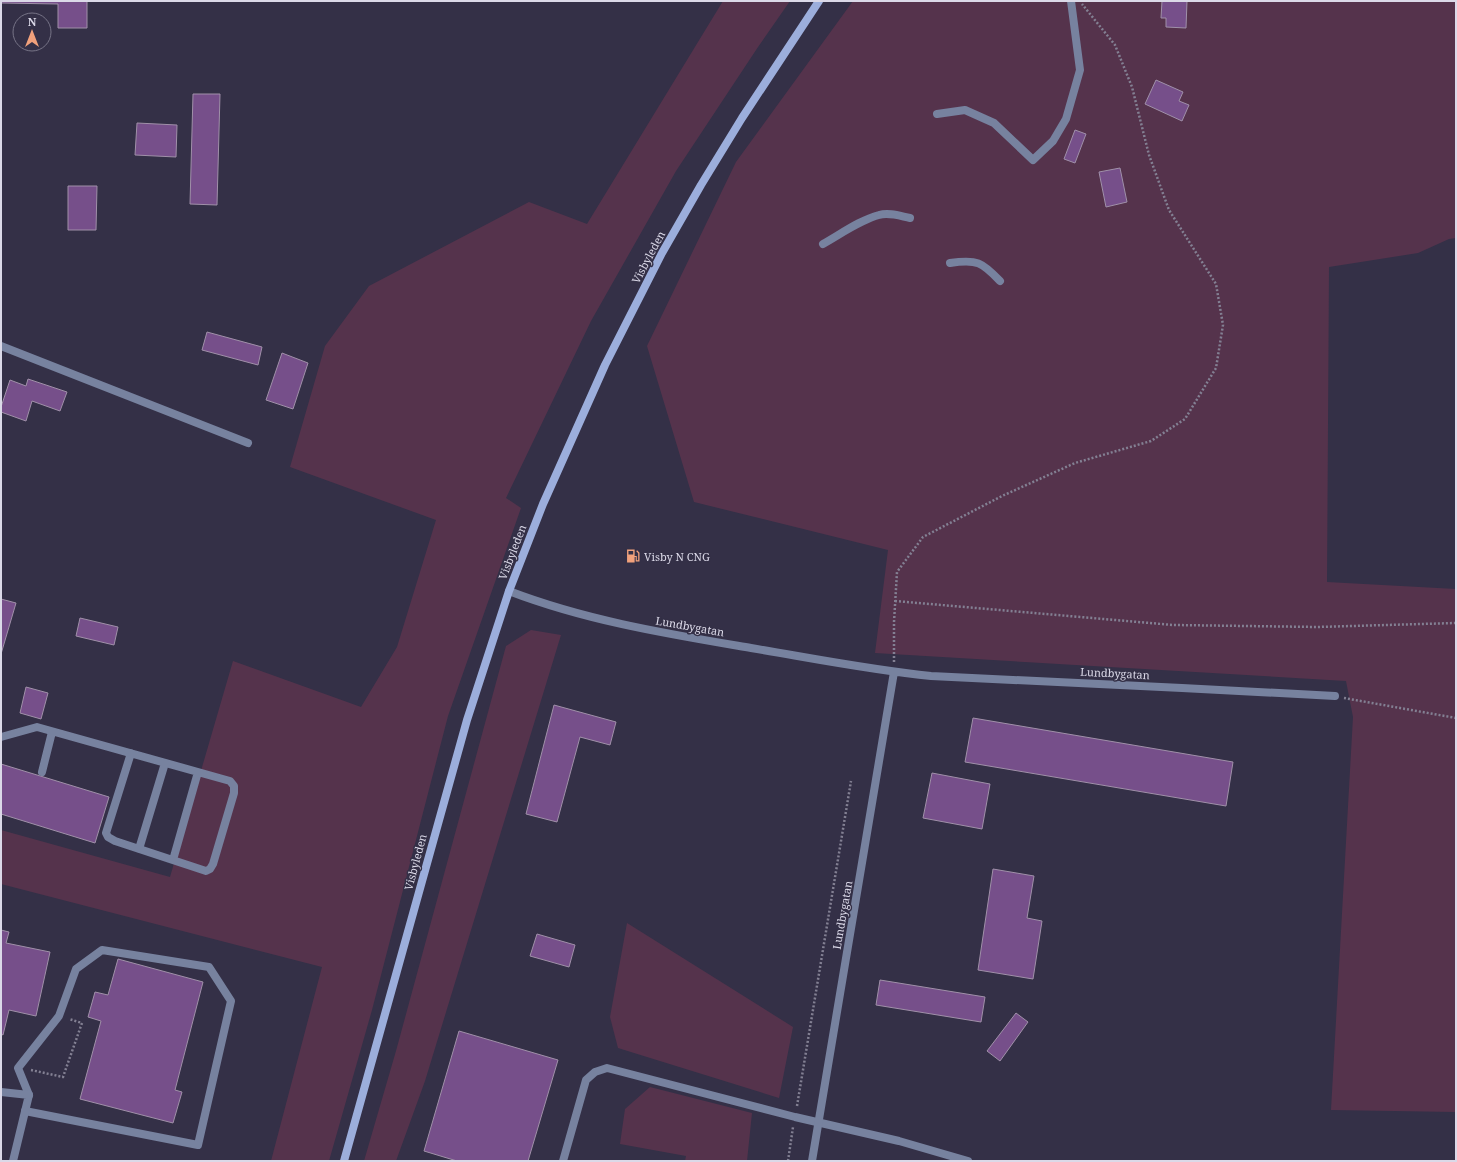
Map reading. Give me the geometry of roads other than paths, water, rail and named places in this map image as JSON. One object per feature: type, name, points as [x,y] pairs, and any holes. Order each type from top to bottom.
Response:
[{"type":"main road","name":"Visbyleden","points":[[344,1161],[469,713],[509,591],[543,504],[605,365],[650,276],[701,185],[742,118],[819,1]]},
{"type":"street","points":[[937,114],[965,110],[994,123],[1033,160],[1053,142],[1066,119],[1080,70],[1071,1]]},
{"type":"street","points":[[824,244],[862,222],[880,215],[891,214],[910,218]]},
{"type":"street","points":[[950,263],[963,261],[976,262],[986,266],[1000,281]]},
{"type":"street","points":[[1,346],[248,443]]},
{"type":"street","name":"Lundbygatan","points":[[509,591],[530,599],[602,620],[693,638],[894,672],[931,676],[1336,696]]},
{"type":"street","name":"Lundbygatan","points":[[812,1161],[894,672]]},
{"type":"street","points":[[1,737],[37,727],[52,732],[131,753],[230,781],[234,786],[234,793],[213,864],[210,869],[206,871],[115,841],[108,837],[106,833],[131,753]]},
{"type":"street","points":[[42,772],[52,732]]},
{"type":"street","points":[[139,849],[165,763]]},
{"type":"street","points":[[173,860],[198,772]]},
{"type":"street","points":[[13,1161],[25,1111],[29,1095],[18,1068],[59,1016],[76,969],[102,950],[209,967],[231,1001],[198,1146],[25,1111]]},
{"type":"street","points":[[563,1161],[586,1080],[594,1072],[607,1068],[795,1117],[899,1141],[968,1161]]},
{"type":"street","points":[[1,1092],[29,1095]]},
{"type":"place","name":"Visby N CNG","points":[[633,556]]}]
